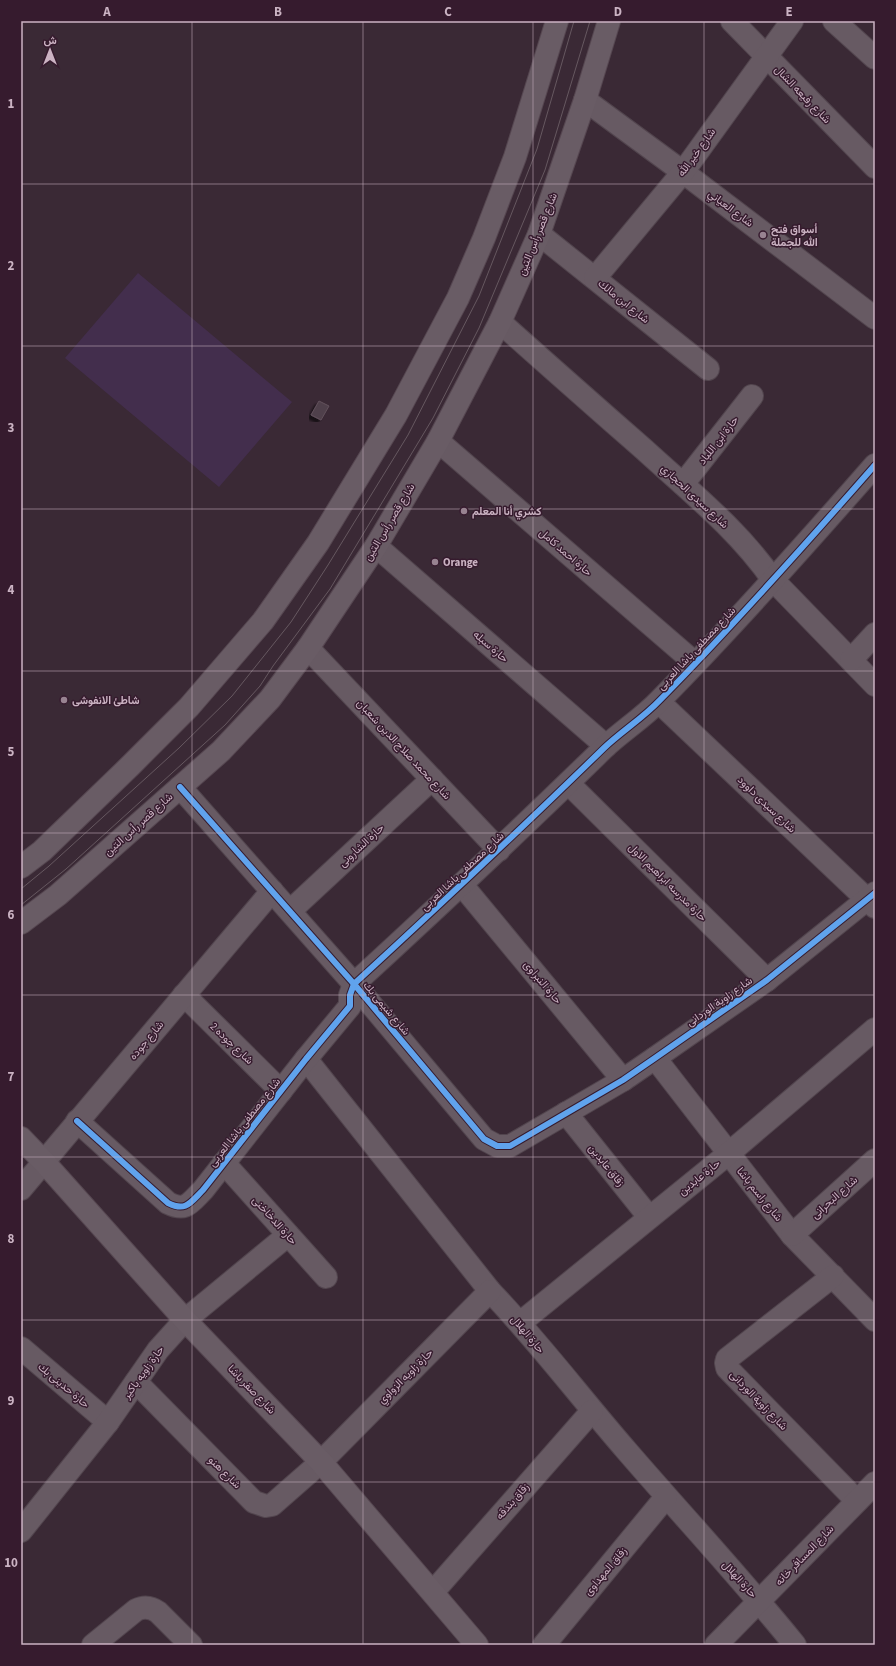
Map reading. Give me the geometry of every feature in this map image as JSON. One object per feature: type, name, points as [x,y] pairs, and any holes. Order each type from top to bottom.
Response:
[{"type":"main road","points":[[21,867],[42,851],[189,707],[263,621],[318,543],[396,415],[458,298],[484,238],[515,158],[557,21]]},
{"type":"main road","name":"شارع قصر رأس التين","points":[[21,923],[58,895],[221,751],[270,699],[308,648],[376,546],[438,441],[500,322],[539,234],[585,100],[609,21]]},
{"type":"main road","name":"شارع صقر باشا","points":[[21,1138],[185,1320],[321,1462],[433,1592],[476,1645]]},
{"type":"street","name":"شارع رفيعه الشال","points":[[732,21],[875,167]]},
{"type":"street","name":"شارع خير الله","points":[[595,278],[683,172],[792,21]]},
{"type":"street","points":[[834,21],[875,58]]},
{"type":"street","name":"شارع العياني","points":[[585,100],[683,172],[875,318]]},
{"type":"street","name":"شارع ابن مالك","points":[[539,234],[708,369]]},
{"type":"street","name":"شارع سيدى الحجازي","points":[[500,322],[683,484],[739,537],[773,580],[875,685]]},
{"type":"street","name":"حارة ابن اللباد","points":[[683,484],[752,396]]},
{"type":"street","name":"حارة احمد كامل","points":[[438,441],[695,663]]},
{"type":"street","name":"شارع مصطفى باشا العربى","points":[[77,1121],[168,1203],[178,1208],[187,1205],[203,1190],[306,1059],[350,1006],[350,995],[354,984],[569,784],[606,746],[659,702],[773,580],[875,465]]},
{"type":"street","name":"حارة سبله","points":[[376,546],[606,746]]},
{"type":"street","points":[[851,660],[875,634]]},
{"type":"street","name":"شارع محمد صلاح الدين شعبان","points":[[308,648],[499,850]]},
{"type":"street","name":"شارع سيدى داوود","points":[[659,702],[873,900]]},
{"type":"street","name":"حارة الشارونى","points":[[290,911],[432,779]]},
{"type":"street","name":"حارة مدرسه ابراهيم الاول","points":[[569,784],[767,980]]},
{"type":"street","name":"شارع شيمى بك","points":[[180,787],[354,984],[484,1138],[497,1146],[510,1146],[566,1113]]},
{"type":"street","name":"حارة النبراوى","points":[[462,885],[623,1080]]},
{"type":"street","name":"شارع جوده","points":[[21,1189],[272,891]]},
{"type":"street","name":"شارع زاوية الوردانى","points":[[566,1113],[623,1080],[655,1058],[767,980],[873,900]]},
{"type":"street","name":"شارع جوده 2","points":[[184,995],[281,1091]]},
{"type":"street","name":"حارة عابدين","points":[[520,1323],[728,1154],[875,1029]]},
{"type":"street","name":"شارع راسم باشا","points":[[655,1058],[792,1235],[875,1320]]},
{"type":"street","name":"حارة الهلال","points":[[306,1059],[490,1291],[520,1323],[592,1411],[666,1497],[760,1601],[795,1645]]},
{"type":"street","name":"زقاق عابدين","points":[[566,1113],[649,1218]]},
{"type":"street","name":"شارع البحرانى","points":[[792,1235],[875,1160]]},
{"type":"street","name":"حارة الدخاخنى","points":[[224,1163],[326,1277]]},
{"type":"street","name":"حارة زاويه باكير","points":[[21,1531],[108,1422],[158,1350],[185,1320],[288,1235]]},
{"type":"street","name":"شارع زاوية الوردانى","points":[[833,1276],[727,1359],[726,1363],[727,1368],[857,1501]]},
{"type":"street","name":"حارة زاويه الزواوي","points":[[321,1462],[490,1291]]},
{"type":"street","name":"حارة حدينى بك","points":[[21,1348],[108,1422]]},
{"type":"street","name":"شارع هنو","points":[[136,1382],[254,1502],[260,1505],[272,1505],[321,1462]]},
{"type":"street","name":"زقاق بندقه","points":[[433,1592],[592,1411]]},
{"type":"street","name":"شارع المسافر خانه","points":[[716,1645],[875,1483]]},
{"type":"street","name":"زقاق المهداوى","points":[[544,1645],[666,1497]]},
{"type":"street","points":[[92,1645],[136,1610],[141,1607],[147,1607],[158,1612],[191,1645]]},
{"type":"shaded area","points":[[138,273],[292,402],[219,487],[65,358]]},
{"type":"building","points":[[319,401],[329,406],[321,420],[311,415]]},
{"type":"tram line","points":[[21,889],[49,866],[179,748],[232,696],[291,622],[328,565],[408,435],[479,296],[537,149],[574,21]]},
{"type":"tram line","points":[[21,905],[66,869],[225,725],[260,686],[330,589],[433,418],[479,328],[545,170],[590,21]]},
{"type":"cycle path","points":[[77,1121],[168,1203],[179,1207],[187,1205],[191,1202],[203,1190],[306,1059],[350,1006],[350,995],[354,984],[480,867],[604,748],[653,707],[743,613],[875,465]]},
{"type":"cycle path","points":[[180,787],[354,984],[484,1139],[497,1146],[510,1146],[623,1080],[767,980],[875,893]]},
{"type":"place","name":"أسواق فتح الله للجملة","points":[[763,235]]},
{"type":"place","name":"كشري أنا المعلم","points":[[464,511]]},
{"type":"place","name":"Orange","points":[[435,562]]},
{"type":"place","name":"شاطئ الانفوشى","points":[[64,700]]}]
